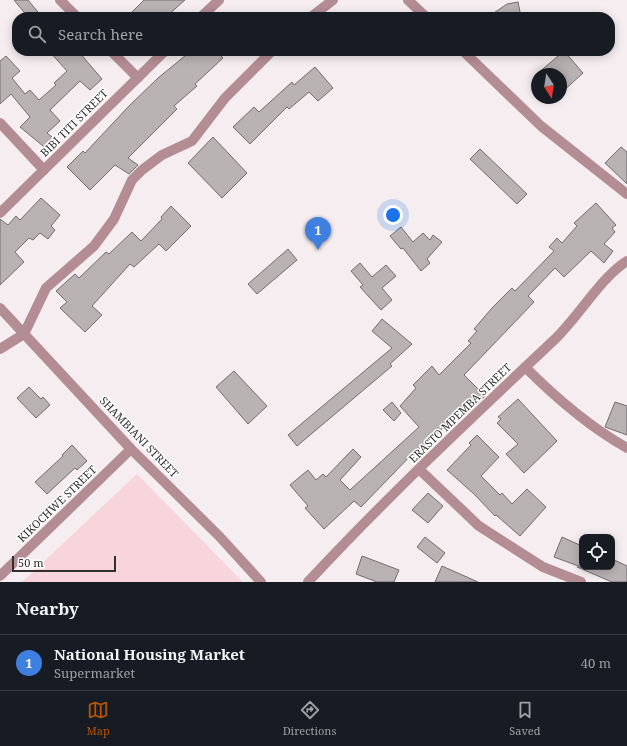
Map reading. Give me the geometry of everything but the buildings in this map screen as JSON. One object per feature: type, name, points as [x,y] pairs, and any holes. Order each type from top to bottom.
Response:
[{"type":"street","points":[[60,0],[72,12]]},
{"type":"street","points":[[206,12],[219,0]]},
{"type":"street","points":[[318,12],[334,0]]},
{"type":"street","points":[[408,0],[421,12]]},
{"type":"street","points":[[116,56],[138,78]]},
{"type":"street","name":"BIBI TITI STREET","points":[[0,213],[161,56]]},
{"type":"street","points":[[0,349],[24,334],[46,288],[94,246],[114,219],[132,180],[142,170],[162,155],[192,141],[225,98],[267,56]]},
{"type":"street","points":[[468,56],[541,126],[627,194]]},
{"type":"street","points":[[0,123],[44,170]]},
{"type":"street","name":"ERASTO MPEMBA STREET","points":[[308,582],[419,469],[554,340],[577,316],[601,286],[627,261]]},
{"type":"street","name":"SHAMBIANI STREET","points":[[0,308],[132,449],[219,536],[261,582]]},
{"type":"street","points":[[525,367],[552,394],[585,421],[627,448]]},
{"type":"street","name":"KIKOCHWE STREET","points":[[0,576],[132,449]]},
{"type":"street","points":[[419,469],[479,526],[543,567],[581,582]]},
{"type":"shaded area","points":[[137,474],[243,582],[22,582]]},
{"type":"place","name":"National Housing Market","points":[[318,250]]}]
